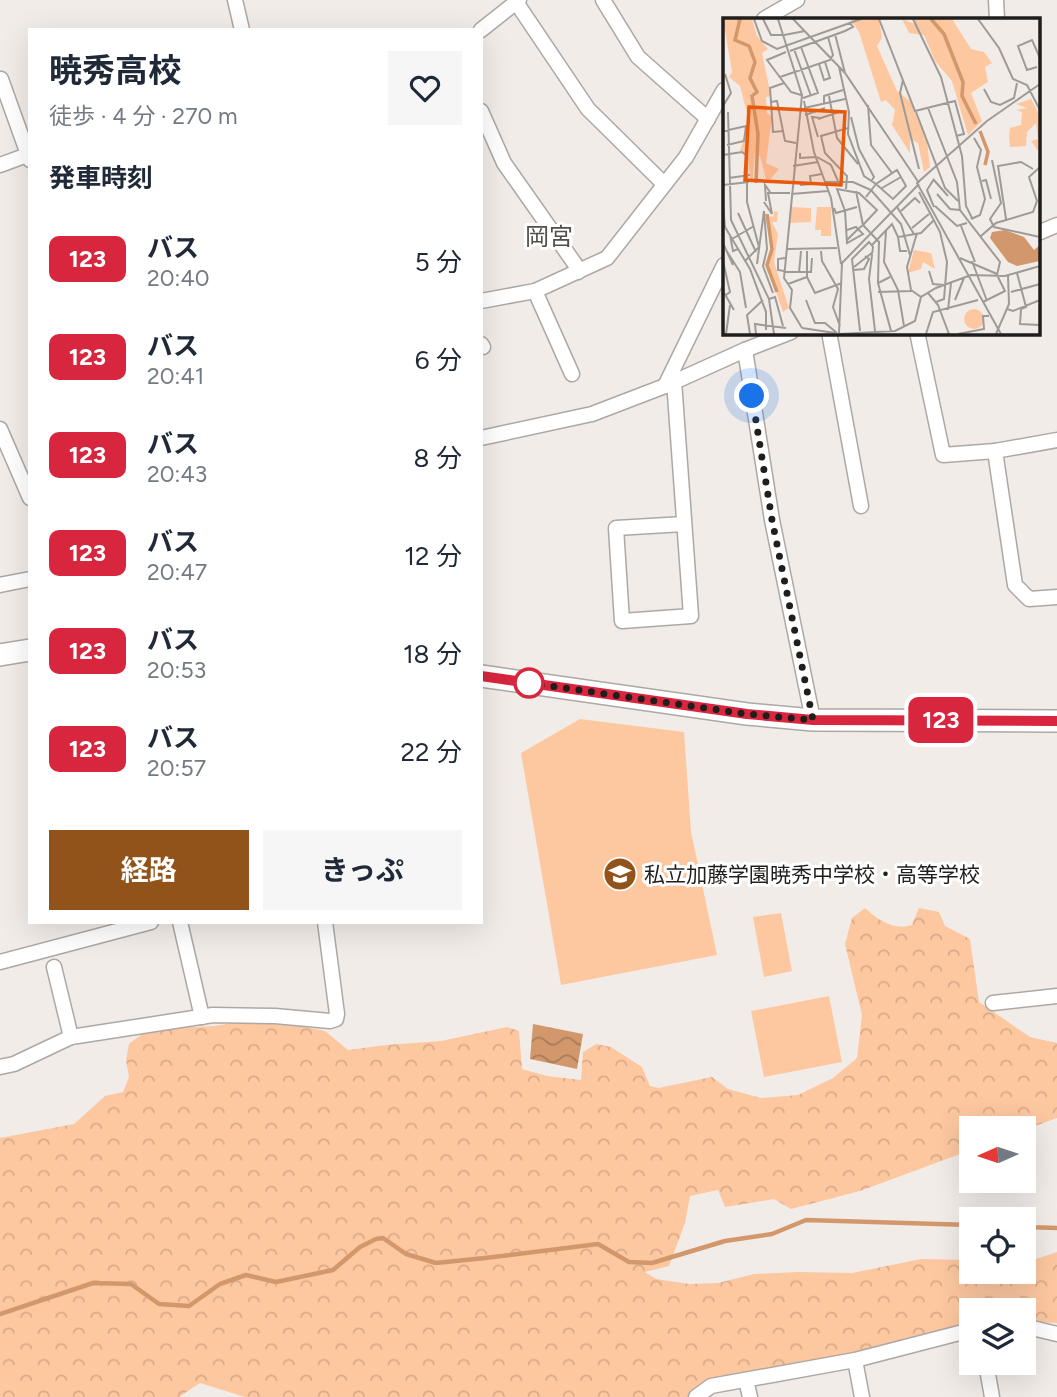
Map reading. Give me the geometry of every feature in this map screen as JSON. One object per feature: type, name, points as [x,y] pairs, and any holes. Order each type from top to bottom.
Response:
[{"type":"main road","points":[[0,655],[28,650]]},
{"type":"main road","points":[[483,680],[813,720],[1057,721]]},
{"type":"street","points":[[235,0],[242,28]]},
{"type":"street","points":[[603,0],[638,57],[708,119]]},
{"type":"street","points":[[766,18],[797,0]]},
{"type":"street","points":[[996,0],[997,18]]},
{"type":"street","points":[[483,28],[517,1],[588,109],[664,184]]},
{"type":"street","points":[[1,79],[28,153]]},
{"type":"street","points":[[483,297],[535,291],[607,258],[686,157],[723,92]]},
{"type":"street","points":[[483,116],[504,163],[578,272]]},
{"type":"street","points":[[0,165],[28,156]]},
{"type":"street","points":[[1040,232],[1057,225]]},
{"type":"street","points":[[684,524],[616,528],[622,621],[691,616],[684,524],[669,384],[723,267]]},
{"type":"street","points":[[535,291],[572,374]]},
{"type":"street","points":[[483,438],[592,414],[786,334]]},
{"type":"street","points":[[829,334],[861,506]]},
{"type":"street","points":[[917,334],[943,455],[995,451],[1057,440]]},
{"type":"street","points":[[745,350],[772,520],[813,720]]},
{"type":"street","points":[[0,429],[28,493]]},
{"type":"street","points":[[995,451],[1015,585],[1029,599],[1057,597]]},
{"type":"street","points":[[0,585],[28,579]]},
{"type":"street","points":[[0,962],[143,924]]},
{"type":"street","points":[[180,924],[202,1017]]},
{"type":"street","points":[[0,1067],[13,1064],[71,1037],[213,1015],[275,1016],[330,1021],[336,1019],[325,924]]},
{"type":"street","points":[[54,967],[71,1037]]},
{"type":"street","points":[[993,1003],[1057,996]]},
{"type":"street","points":[[1036,1329],[1057,1334]]},
{"type":"street","points":[[696,1397],[711,1386],[855,1360],[959,1333]]},
{"type":"street","points":[[855,1360],[862,1397]]},
{"type":"street","points":[[988,1375],[992,1397]]},
{"type":"street","points":[[746,1380],[750,1397]]},
{"type":"green space","points":[[580,719],[684,732],[691,832],[717,955],[561,985],[521,753]]},
{"type":"green space","points":[[865,908],[881,920],[899,927],[912,925],[919,908],[939,912],[945,926],[970,939],[979,1002],[1030,1037],[1057,1043],[1057,1118],[1036,1126],[1036,1116],[959,1116],[959,1154],[860,1191],[791,1209],[774,1199],[725,1207],[718,1190],[690,1196],[685,1223],[669,1266],[645,1272],[656,1279],[690,1284],[718,1283],[754,1274],[852,1273],[921,1259],[959,1260],[959,1284],[1036,1284],[1036,1259],[1057,1252],[1057,1323],[1036,1322],[1036,1298],[959,1298],[959,1325],[906,1342],[840,1358],[706,1386],[689,1397],[245,1397],[200,1383],[179,1397],[0,1397],[0,1138],[74,1124],[105,1096],[123,1092],[129,1077],[126,1060],[129,1044],[142,1034],[172,1028],[271,1020],[325,1031],[348,1050],[441,1041],[507,1027],[519,1031],[522,1069],[547,1076],[581,1080],[583,1052],[596,1044],[611,1047],[642,1067],[650,1086],[658,1088],[712,1077],[728,1089],[761,1098],[798,1095],[833,1078],[857,1058],[862,1015],[845,944],[852,918]]},
{"type":"green space","points":[[781,913],[792,971],[764,977],[753,917]]},
{"type":"green space","points":[[829,996],[842,1062],[764,1077],[751,1011]]},
{"type":"water","points":[[533,1024],[583,1034],[577,1069],[530,1059]]},
{"type":"waterway","points":[[0,1314],[93,1283],[131,1284],[159,1304],[189,1306],[220,1284],[246,1275],[276,1282],[333,1270],[360,1247],[383,1238],[406,1254],[436,1263],[598,1244],[629,1262],[652,1263],[725,1241],[772,1234],[806,1220],[959,1225]]},
{"type":"waterway","points":[[1036,1227],[1057,1228]]},
{"type":"bus line","name":"123","points":[[483,676],[747,714],[813,720],[1057,721]]},
{"type":"place","name":"私立加藤学園暁秀中学校・高等学校","points":[[620,874]]},
{"type":"district","name":"岡宮","points":[[549,236]]},
{"type":"route","points":[[529,683],[747,714],[813,720],[772,520],[752,396]]}]
